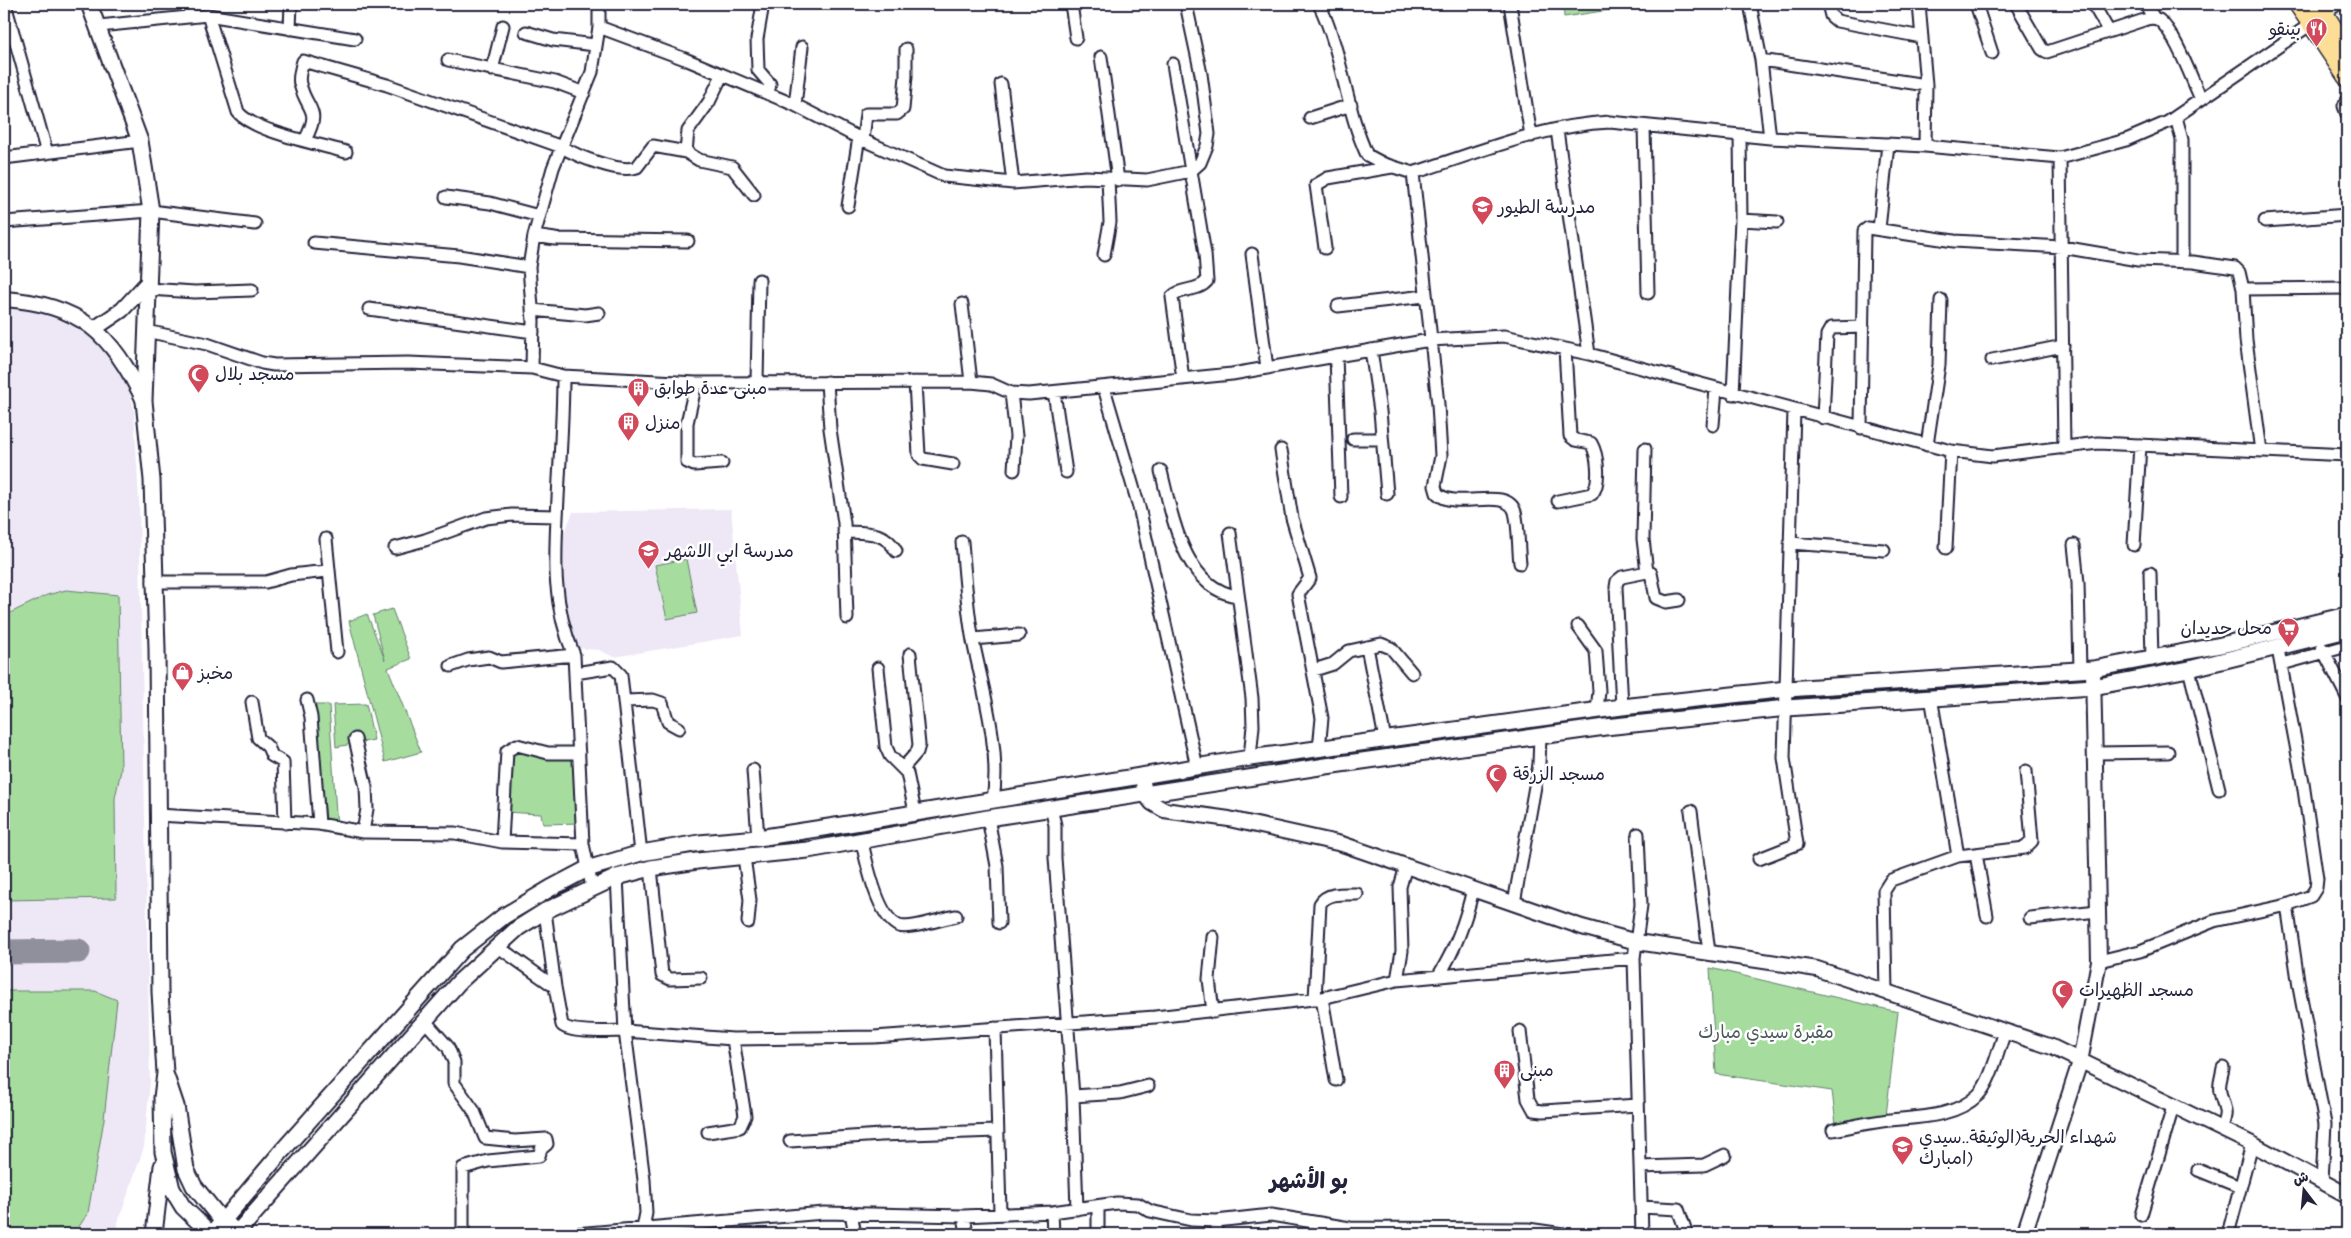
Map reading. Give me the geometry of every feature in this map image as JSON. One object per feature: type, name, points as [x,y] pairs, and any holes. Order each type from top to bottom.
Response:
[{"type":"highway","points":[[2298,4],[2323,11],[2347,50]]},
{"type":"highway","points":[[2323,11],[2347,77]]},
{"type":"main road","points":[[89,4],[99,26],[140,141],[151,211],[144,401],[152,480],[153,582],[157,649],[160,992],[165,1072],[162,1098],[163,1152],[154,1234]]},
{"type":"main road","points":[[163,1152],[172,1189],[183,1207],[212,1234],[282,1151],[462,949],[504,916],[587,870],[641,853],[699,842],[758,838],[1250,758],[1622,707],[1787,689],[2087,670],[2152,660],[2347,615]]},
{"type":"main road","points":[[165,1072],[176,1106],[186,1169],[194,1186],[223,1222],[238,1234],[459,982],[497,946],[518,928],[545,911],[592,887],[617,877],[651,868],[696,861],[862,842],[1051,808],[1540,736],[1787,708],[1931,696],[2093,687],[2190,669],[2278,649],[2347,630]]},
{"type":"street","points":[[5,4],[47,153]]},
{"type":"street","points":[[188,4],[191,17]]},
{"type":"street","points":[[290,29],[291,4]]},
{"type":"street","points":[[532,368],[533,332],[529,267],[534,236],[562,147],[592,72],[599,27],[599,4]]},
{"type":"street","points":[[762,4],[758,38],[758,70],[770,84],[768,94]]},
{"type":"street","points":[[1071,4],[1076,38]]},
{"type":"street","points":[[599,27],[651,46],[795,105],[861,139],[944,176],[1013,183],[1086,177],[1113,180],[1147,180],[1191,171],[1200,163],[1206,151],[1209,134],[1201,74],[1186,4]]},
{"type":"street","points":[[1319,4],[1340,59],[1357,129],[1368,155],[1384,164],[1396,166],[1413,173],[1531,136],[1602,123],[1770,138],[1925,146],[2060,158],[2126,140],[2153,129],[2201,99],[2323,11]]},
{"type":"street","points":[[1510,4],[1531,136]]},
{"type":"street","points":[[1750,4],[1761,60],[1770,138]]},
{"type":"street","points":[[1828,4],[1831,16],[1837,21],[1922,37]]},
{"type":"street","points":[[1920,4],[1926,85],[1925,146]]},
{"type":"street","points":[[1976,4],[1992,53]]},
{"type":"street","points":[[2016,4],[2044,51],[2047,52],[2108,30],[2154,18]]},
{"type":"street","points":[[2092,4],[2108,30]]},
{"type":"street","points":[[2145,4],[2175,43],[2201,99]]},
{"type":"street","points":[[2345,4],[2347,8]]},
{"type":"street","points":[[99,26],[208,15],[355,39]]},
{"type":"street","points":[[208,15],[238,112],[243,118],[271,130],[346,152]]},
{"type":"street","points":[[492,70],[503,26]]},
{"type":"street","points":[[526,32],[553,40],[595,45]]},
{"type":"street","points":[[795,105],[802,47]]},
{"type":"street","points":[[848,206],[866,114],[897,114],[903,109],[906,49]]},
{"type":"street","points":[[1101,57],[1113,180],[1104,255]]},
{"type":"street","points":[[448,60],[555,82],[584,93]]},
{"type":"street","points":[[1761,60],[1926,85]]},
{"type":"street","points":[[305,140],[313,126],[314,114],[299,83],[303,61],[387,85],[562,147],[574,154],[623,169],[637,167],[653,146],[686,152],[699,160],[732,167],[754,195]]},
{"type":"street","points":[[1173,64],[1207,281],[1202,286],[1172,297],[1183,379]]},
{"type":"street","points":[[686,152],[688,131],[709,102],[722,75]]},
{"type":"street","points":[[1001,84],[1013,183]]},
{"type":"street","points":[[2347,99],[2344,106],[2347,114]]},
{"type":"street","points":[[1310,118],[1351,105]]},
{"type":"street","points":[[2176,116],[2182,140],[2182,262]]},
{"type":"street","points":[[1644,126],[1648,293]]},
{"type":"street","points":[[1557,130],[1589,354]]},
{"type":"street","points":[[1734,394],[1741,220],[1740,135]]},
{"type":"street","points":[[4,158],[140,141]]},
{"type":"street","points":[[1879,229],[1888,144]]},
{"type":"street","points":[[2060,158],[2064,448]]},
{"type":"street","points":[[1325,248],[1316,185],[1328,178],[1396,166]]},
{"type":"street","points":[[1413,173],[1441,456],[1436,493],[1457,501],[1502,499],[1510,503],[1515,511],[1520,563]]},
{"type":"street","points":[[446,197],[490,203],[539,216]]},
{"type":"street","points":[[4,222],[151,211],[255,224]]},
{"type":"street","points":[[2265,221],[2347,215]]},
{"type":"street","points":[[1741,220],[1777,222]]},
{"type":"street","points":[[1861,428],[1864,230],[1868,228],[1954,240],[2062,247],[2138,260],[2182,262],[2235,268],[2239,272],[2243,289],[2246,340],[2261,451]]},
{"type":"street","points":[[534,236],[688,241]]},
{"type":"street","points":[[314,243],[459,256],[529,267]]},
{"type":"street","points":[[1252,254],[1268,368]]},
{"type":"street","points":[[757,382],[759,280]]},
{"type":"street","points":[[94,329],[122,310],[147,286],[195,292],[252,290]]},
{"type":"street","points":[[2243,289],[2347,288]]},
{"type":"street","points":[[1338,306],[1425,296]]},
{"type":"street","points":[[4,299],[38,302],[60,308],[94,329],[104,337],[119,356],[144,401]]},
{"type":"street","points":[[1927,445],[1939,365],[1941,300]]},
{"type":"street","points":[[962,304],[971,382]]},
{"type":"street","points":[[369,309],[533,332]]},
{"type":"street","points":[[532,310],[585,315],[599,313]]},
{"type":"street","points":[[1823,418],[1827,335],[1831,328],[1863,327]]},
{"type":"street","points":[[146,331],[207,344],[262,364],[274,365],[408,363],[532,368],[564,376],[696,383],[971,382],[991,384],[1011,393],[1104,388],[1183,379],[1268,368],[1430,340],[1504,336],[1589,354],[1951,451],[1993,456],[2098,443],[2347,455]]},
{"type":"street","points":[[1992,360],[2063,346]]},
{"type":"street","points":[[1558,501],[1592,494],[1597,481],[1595,449],[1591,443],[1576,440],[1570,436],[1565,349]]},
{"type":"street","points":[[1372,350],[1386,494]]},
{"type":"street","points":[[1336,356],[1341,497]]},
{"type":"street","points":[[564,376],[554,570],[558,604],[566,637],[574,655],[583,844],[592,887]]},
{"type":"street","points":[[827,382],[830,429],[843,510],[848,618]]},
{"type":"street","points":[[914,382],[919,455],[923,459],[952,464]]},
{"type":"street","points":[[696,383],[687,423],[688,462],[694,465],[722,464]]},
{"type":"street","points":[[1104,388],[1139,506],[1196,767]]},
{"type":"street","points":[[1713,425],[1716,389]]},
{"type":"street","points":[[1054,392],[1066,472]]},
{"type":"street","points":[[1011,393],[1016,436],[1014,470]]},
{"type":"street","points":[[1759,858],[1796,844],[1784,758],[1787,708],[1794,410]]},
{"type":"street","points":[[1353,439],[1382,439]]},
{"type":"street","points":[[2134,545],[2140,445]]},
{"type":"street","points":[[1645,449],[1643,539],[1647,572]]},
{"type":"street","points":[[1280,450],[1292,518],[1310,578],[1306,586],[1298,594],[1322,718],[1319,749]]},
{"type":"street","points":[[1946,548],[1951,451]]},
{"type":"street","points":[[1161,471],[1177,532],[1196,569],[1213,589],[1237,596]]},
{"type":"street","points":[[395,548],[425,540],[486,518],[512,515],[557,516]]},
{"type":"street","points":[[844,532],[880,534],[890,541],[896,550]]},
{"type":"street","points":[[1230,533],[1252,698],[1253,726],[1250,758]]},
{"type":"street","points":[[326,539],[337,652]]},
{"type":"street","points":[[962,542],[973,639],[994,758],[996,781],[993,800]]},
{"type":"street","points":[[1790,543],[1884,550]]},
{"type":"street","points":[[2024,1234],[2080,1062],[2099,961],[2093,687],[2087,670],[2074,545]]},
{"type":"street","points":[[153,582],[266,582],[291,575],[328,571]]},
{"type":"street","points":[[1622,707],[1616,581],[1622,577],[1651,572],[1654,576],[1656,598],[1666,602],[1679,600]]},
{"type":"street","points":[[2150,572],[2152,660]]},
{"type":"street","points":[[1578,626],[1596,651],[1599,691],[1597,711]]},
{"type":"street","points":[[973,639],[1019,635]]},
{"type":"street","points":[[2317,637],[2347,697]]},
{"type":"street","points":[[1314,670],[1333,664],[1349,651],[1381,644],[1391,648],[1412,673]]},
{"type":"street","points":[[2282,664],[2347,646]]},
{"type":"street","points":[[1367,647],[1385,739]]},
{"type":"street","points":[[2099,961],[2140,951],[2214,922],[2287,905],[2311,896],[2316,888],[2317,879],[2278,649]]},
{"type":"street","points":[[903,768],[917,752],[919,745],[910,654]]},
{"type":"street","points":[[452,666],[468,660],[490,657],[501,662],[574,655]]},
{"type":"street","points":[[575,673],[613,667],[621,675],[641,853]]},
{"type":"street","points":[[878,668],[886,747],[890,756],[903,768],[908,778],[915,812]]},
{"type":"street","points":[[2190,669],[2219,789]]},
{"type":"street","points":[[1931,696],[1958,856]]},
{"type":"street","points":[[307,700],[311,717],[319,824]]},
{"type":"street","points":[[625,701],[659,702],[663,704],[668,722],[678,728]]},
{"type":"street","points":[[252,702],[258,738],[268,747],[272,756],[283,762],[285,823]]},
{"type":"street","points":[[1514,903],[1539,764],[1540,736]]},
{"type":"street","points":[[355,739],[366,787],[367,809],[364,832]]},
{"type":"street","points":[[502,842],[507,751],[517,746],[548,754],[579,753]]},
{"type":"street","points":[[2095,753],[2168,752]]},
{"type":"street","points":[[753,770],[758,838]]},
{"type":"street","points":[[1886,992],[1884,892],[1891,880],[1958,856],[2024,848],[2030,845],[2032,840],[2026,771]]},
{"type":"street","points":[[1142,776],[1145,794],[1152,803],[1164,810],[1229,819],[1305,834],[1406,866],[1582,927],[1637,942],[1817,969],[2052,1047],[2252,1144],[2347,1195]]},
{"type":"street","points":[[1051,808],[1055,825],[1073,1096],[1077,1209]]},
{"type":"street","points":[[1691,811],[1708,952]]},
{"type":"street","points":[[157,816],[319,824],[364,832],[454,833],[502,842],[583,844]]},
{"type":"street","points":[[988,818],[997,866],[999,923]]},
{"type":"street","points":[[1638,834],[1641,905],[1634,958],[1642,1234]]},
{"type":"street","points":[[862,842],[873,888],[894,922],[904,927],[956,916]]},
{"type":"street","points":[[1976,854],[1987,916]]},
{"type":"street","points":[[744,857],[750,900],[748,922]]},
{"type":"street","points":[[1397,980],[1402,951],[1400,887],[1406,866]]},
{"type":"street","points":[[651,868],[662,976],[670,979],[701,978]]},
{"type":"street","points":[[617,877],[625,1031],[644,1180],[646,1213],[642,1231]]},
{"type":"street","points":[[1439,975],[1458,941],[1468,914],[1473,889]]},
{"type":"street","points":[[1336,1080],[1318,999],[1320,904],[1322,899],[1332,895],[1357,894]]},
{"type":"street","points":[[2287,905],[2299,987],[2324,1124],[2322,1181]]},
{"type":"street","points":[[545,911],[561,1021],[566,1029],[625,1031],[733,1039],[874,1037],[1213,1012],[1318,999],[1397,980],[1634,958]]},
{"type":"street","points":[[2030,918],[2098,911]]},
{"type":"street","points":[[1213,937],[1209,979],[1213,1012]]},
{"type":"street","points":[[497,946],[555,987]]},
{"type":"street","points":[[425,1020],[448,1047],[454,1062],[454,1083],[474,1111],[485,1138],[515,1142],[546,1139],[548,1144],[541,1149],[539,1156],[488,1161],[463,1168],[463,1234]]},
{"type":"street","points":[[995,1028],[1000,1213]]},
{"type":"street","points":[[1520,1031],[1528,1099],[1534,1110],[1638,1105]]},
{"type":"street","points":[[1833,1130],[1881,1121],[1934,1115],[1954,1109],[1977,1096],[1986,1084],[2005,1032]]},
{"type":"street","points":[[708,1132],[740,1127],[745,1116],[733,1039]]},
{"type":"street","points":[[2221,1130],[2226,1114],[2220,1086],[2223,1068]]},
{"type":"street","points":[[1073,1096],[1120,1093],[1148,1086]]},
{"type":"street","points":[[2140,1215],[2173,1107]]},
{"type":"street","points":[[790,1141],[881,1135],[998,1132]]},
{"type":"street","points":[[2228,1234],[2252,1144]]},
{"type":"street","points":[[1640,1167],[1704,1165],[1725,1155]]},
{"type":"street","points":[[2198,1170],[2240,1187]]},
{"type":"street","points":[[575,1234],[678,1230],[824,1213],[964,1216],[1052,1212],[1117,1203],[1138,1204],[1150,1211],[1172,1216],[1216,1221],[1272,1215],[1350,1228],[1506,1232],[1528,1229],[1563,1234]]},
{"type":"street","points":[[1098,1206],[1098,1234]]},
{"type":"street","points":[[1641,1207],[1678,1209],[1687,1234]]},
{"type":"street","points":[[1052,1212],[1053,1234]]},
{"type":"street","points":[[850,1213],[855,1234]]},
{"type":"street","points":[[964,1216],[967,1234]]},
{"type":"street","points":[[1216,1221],[1216,1234]]},
{"type":"shaded area","points":[[4,301],[62,316],[88,332],[117,365],[129,390],[134,409],[139,503],[150,1082],[144,1147],[114,1234],[4,1234]]},
{"type":"shaded area","name":"مدرسة ابي الاشهر","points":[[731,509],[743,635],[614,657],[599,650],[575,648],[562,598],[561,541],[573,512]]},
{"type":"green space","points":[[1563,4],[1648,4],[1564,17]]},
{"type":"green space","points":[[686,559],[697,613],[667,619],[655,565]]},
{"type":"green space","points":[[66,590],[118,595],[121,770],[115,798],[116,898],[4,900],[4,616],[47,595]]},
{"type":"green space","points":[[392,609],[411,659],[388,668],[421,752],[385,762],[349,621],[367,614],[385,660],[373,615]]},
{"type":"green space","points":[[366,704],[374,740],[336,747],[333,705]]},
{"type":"green space","points":[[313,705],[329,705],[337,829],[327,827]]},
{"type":"green space","points":[[511,747],[579,753],[581,823],[543,824],[541,814],[503,812]]},
{"type":"green space","name":"مقبرة سيدي مبارك","points":[[1710,968],[1898,1012],[1886,1116],[1836,1124],[1832,1091],[1716,1074]]},
{"type":"green space","points":[[4,991],[95,991],[117,1000],[104,1119],[88,1213],[74,1234],[4,1234]]},
{"type":"taxiway","points":[[4,952],[78,951]]},
{"type":"place","name":"بينقو","points":[[2317,48]]},
{"type":"place","name":"مدرسة الطيور","points":[[1482,226]]},
{"type":"place","name":"مسجد بلال","points":[[199,393]]},
{"type":"place","name":"مبنى عدة طوابق","points":[[638,407]]},
{"type":"place","name":"منزل","points":[[629,442]]},
{"type":"place","name":"مدرسة ابي الاشهر","points":[[649,570]]},
{"type":"place","name":"محل حديدان","points":[[2288,647]]},
{"type":"place","name":"مخبز","points":[[182,692]]},
{"type":"place","name":"مسجد الزرقة","points":[[1497,793]]},
{"type":"place","name":"مسجد الظهيرات","points":[[2063,1009]]},
{"type":"place","name":"مبنى","points":[[1504,1089]]},
{"type":"place","name":"شهداء الحرية(الوثيقة..سيدي امبارك)","points":[[1903,1166]]},
{"type":"district","name":"بو الأشهر","points":[[1309,1180]]}]
